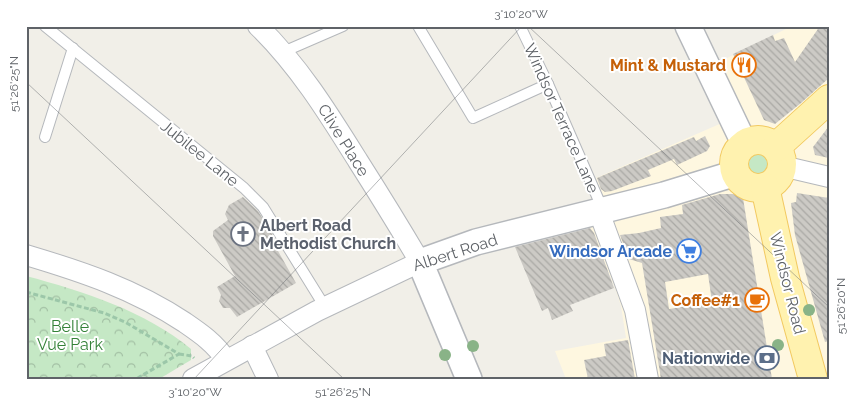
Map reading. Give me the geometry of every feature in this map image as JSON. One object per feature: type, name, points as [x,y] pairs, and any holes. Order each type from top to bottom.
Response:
[{"type":"main road","points":[[779,157],[762,140],[756,140],[744,143],[734,158],[734,167],[736,173],[746,185],[752,187],[765,187],[777,179],[779,157],[829,99]]},
{"type":"main road","name":"Windsor Road","points":[[765,187],[785,278],[813,379]]},
{"type":"street","name":"Clive Place","points":[[258,26],[283,52],[325,108],[420,262]]},
{"type":"street","points":[[688,26],[744,143]]},
{"type":"street","points":[[779,157],[829,177]]},
{"type":"street","name":"Albert Road","points":[[194,379],[325,307],[420,262],[476,242],[601,211],[736,173]]},
{"type":"street","points":[[601,211],[636,310],[648,379]]},
{"type":"street","points":[[26,255],[92,275],[143,297],[206,337],[220,350],[226,360]]},
{"type":"street","points":[[420,262],[469,379]]},
{"type":"street","points":[[252,346],[268,379]]},
{"type":"lane","name":"Jubilee Lane","points":[[45,26],[244,188],[263,208],[325,307]]},
{"type":"lane","points":[[283,52],[343,26]]},
{"type":"lane","points":[[418,26],[473,118],[548,84]]},
{"type":"lane","name":"Windsor Terrace Lane","points":[[520,26],[548,84],[601,211]]},
{"type":"lane","points":[[45,137],[72,48]]},
{"type":"path","points":[[26,292],[104,313],[125,322],[178,354],[136,379]]},
{"type":"shaded area","points":[[792,26],[829,26],[829,379],[566,379],[555,351],[626,338],[621,306],[615,288],[585,215],[609,209],[596,178],[731,119],[707,68]]},
{"type":"green space","points":[[756,152],[763,153],[769,159],[769,167],[761,175],[751,173],[747,164],[748,158]]},
{"type":"green space","name":"Belle Vue Park","points":[[26,276],[69,288],[134,313],[191,349],[191,360],[159,379],[26,379]]},
{"type":"building","points":[[820,26],[829,26],[829,78],[775,124],[764,120],[733,54],[773,35],[775,41],[784,38],[795,62]]},
{"type":"building","points":[[829,126],[829,158],[815,155],[813,147]]},
{"type":"building","points":[[705,136],[710,146],[707,151],[677,165],[674,159],[648,170],[651,176],[612,191],[605,192],[601,189],[597,178],[694,137],[696,141]]},
{"type":"building","points":[[797,193],[829,198],[829,341],[825,342],[795,235],[791,203],[796,202]]},
{"type":"building","points":[[720,194],[739,195],[743,198],[772,379],[661,379],[642,263],[629,259],[620,235],[661,228],[660,217],[683,214],[682,205]],"holes":[[[708,274],[712,302],[669,309],[665,282]]]},
{"type":"building","points":[[243,197],[258,211],[281,249],[278,251],[296,283],[237,317],[230,308],[223,308],[219,301],[221,295],[217,287],[235,276],[213,236],[213,231],[228,220],[225,214],[229,205]]},
{"type":"building","points":[[590,228],[594,233],[614,288],[570,305],[573,311],[552,320],[548,308],[542,311],[515,247]]},
{"type":"building","points":[[628,340],[635,379],[588,379],[584,360],[606,356],[604,344]]},
{"type":"place","name":"Mint & Mustard","points":[[744,65]]},
{"type":"place","name":"Albert Road Methodist Church","points":[[243,234]]},
{"type":"place","name":"Windsor Arcade","points":[[689,251]]},
{"type":"place","name":"Coffee#1","points":[[757,300]]},
{"type":"place","name":"Nationwide","points":[[767,358]]}]
